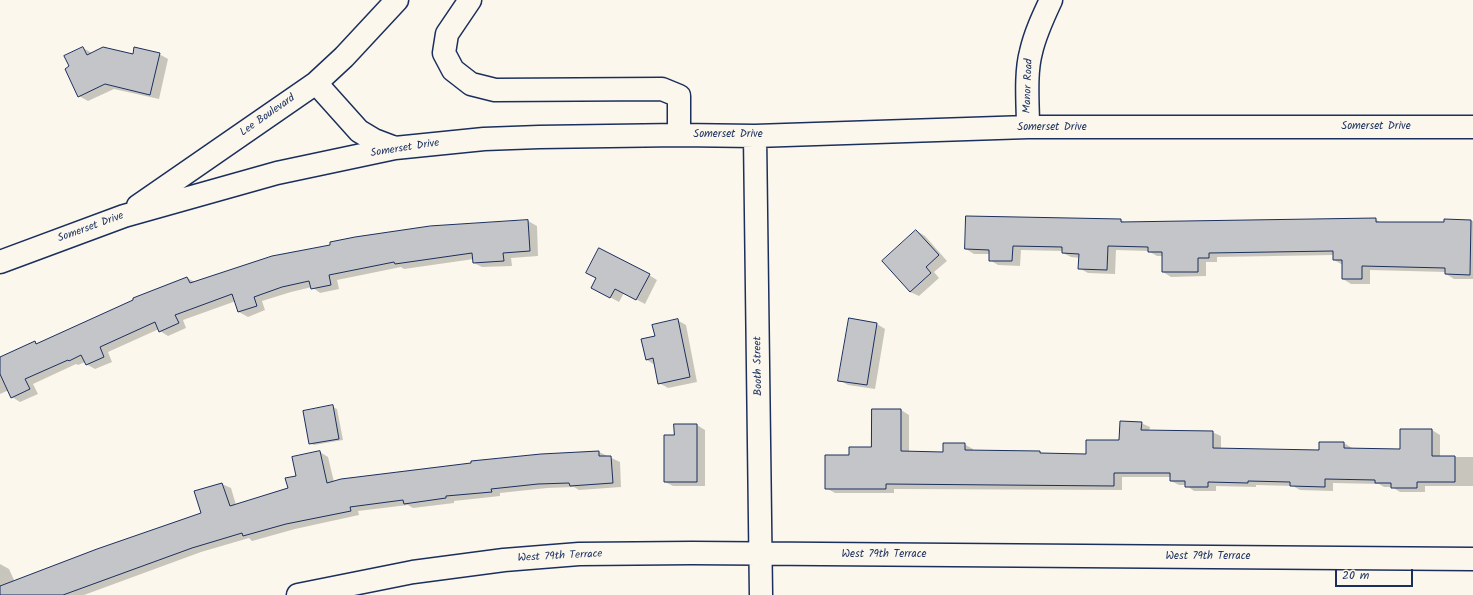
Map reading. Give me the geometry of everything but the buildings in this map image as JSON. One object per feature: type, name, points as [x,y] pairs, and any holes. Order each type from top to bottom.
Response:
[{"type":"street","name":"Lee Boulevard","points":[[124,216],[316,83],[344,57],[397,0]]},
{"type":"street","points":[[470,0],[447,34],[444,53],[453,70],[471,84],[494,90],[662,89],[679,96],[679,135]]},
{"type":"street","name":"Manor Road","points":[[1028,127],[1030,53],[1040,22],[1051,0]]},
{"type":"street","points":[[316,83],[359,131],[374,140],[395,148]]},
{"type":"street","name":"Somerset Drive","points":[[0,262],[124,216],[277,173],[395,148],[484,139],[539,136],[755,136],[1028,127],[1473,127]]},
{"type":"street","name":"Booth Street","points":[[755,136],[761,595]]},
{"type":"street","name":"West 79th Terrace","points":[[298,595],[413,572],[504,560],[579,554],[692,553],[1473,559]]}]
